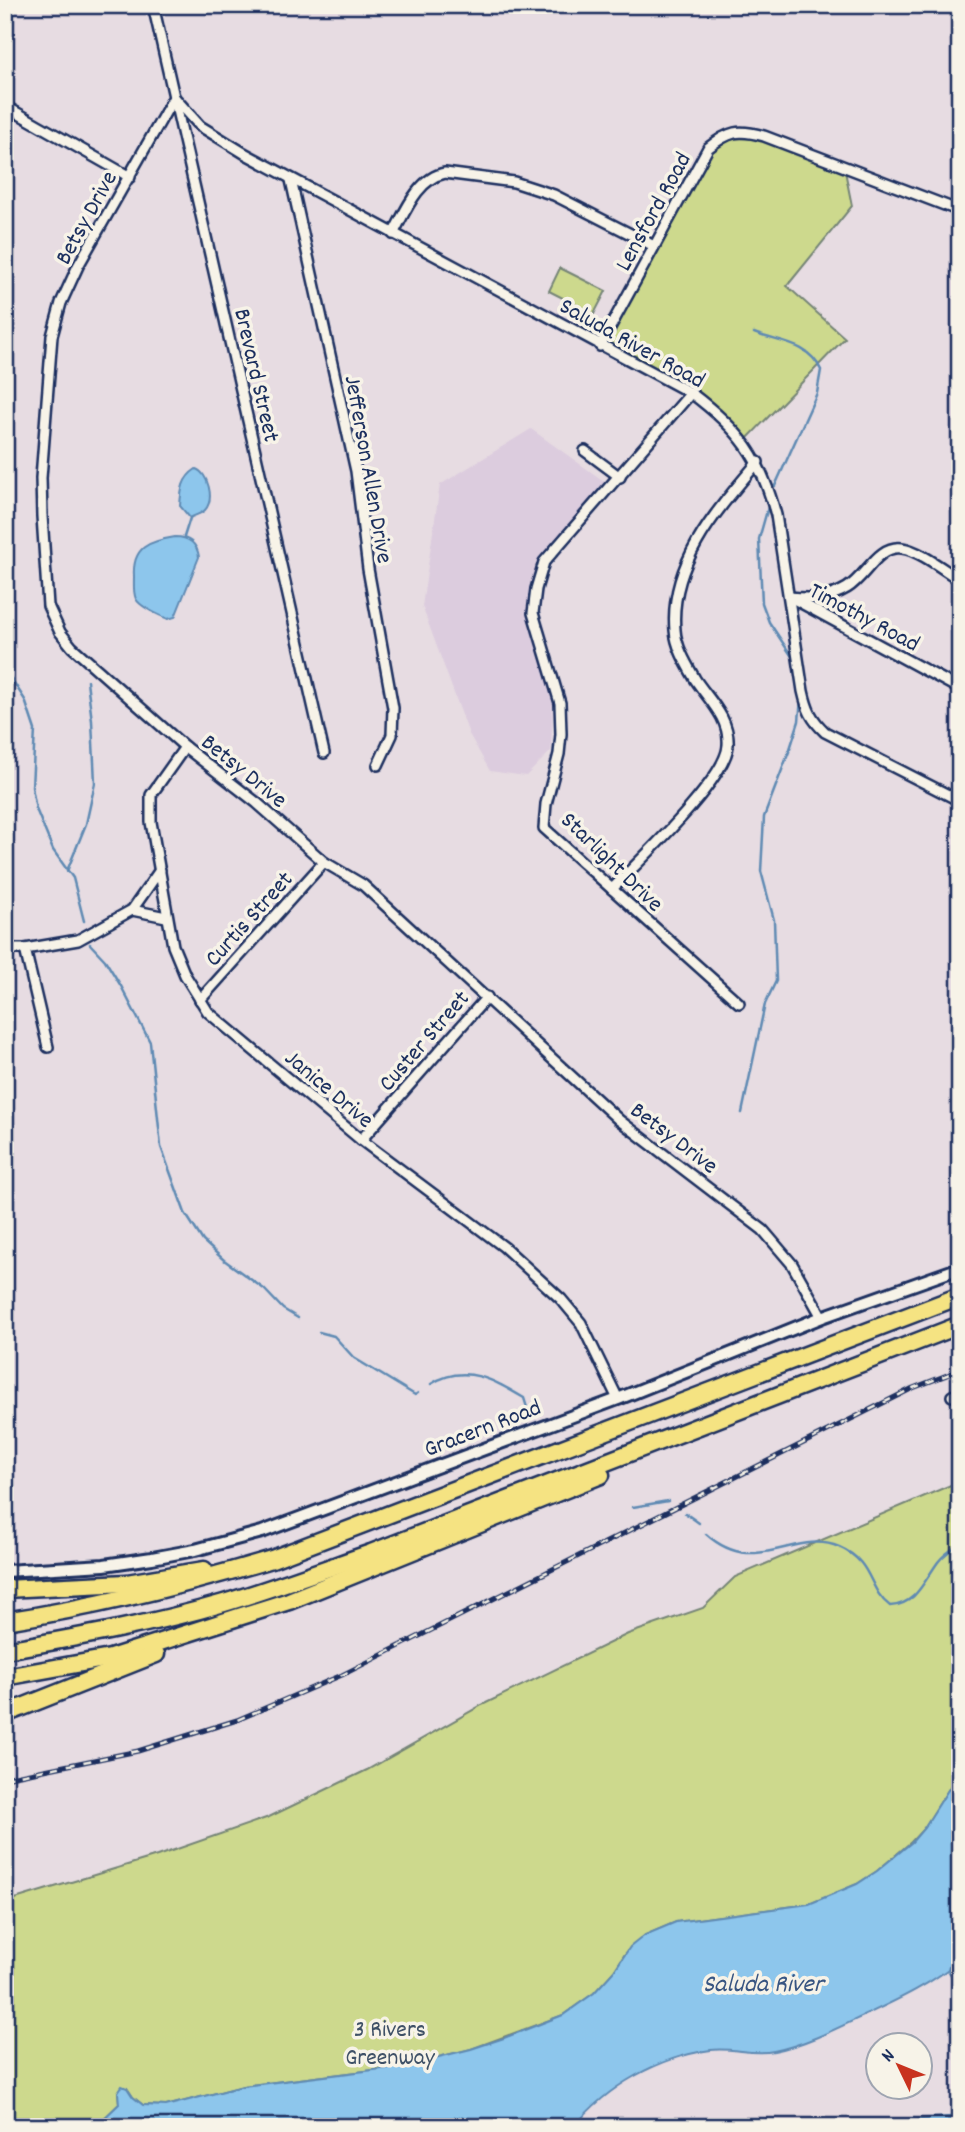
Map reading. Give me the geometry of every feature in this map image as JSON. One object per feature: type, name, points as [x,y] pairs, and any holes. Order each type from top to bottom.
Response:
[{"type":"highway","points":[[5,1621],[160,1590],[272,1559],[960,1296]]},
{"type":"highway","points":[[5,1650],[90,1635],[236,1599],[371,1553],[960,1325]]},
{"type":"highway","points":[[5,1714],[647,1457],[821,1379]]},
{"type":"highway","points":[[5,1589],[127,1583],[272,1559]]},
{"type":"highway","points":[[5,1677],[110,1658],[289,1601]]},
{"type":"street","name":"Brevard Street","points":[[153,5],[324,753]]},
{"type":"street","name":"Betsy Drive","points":[[174,97],[78,266],[61,303],[52,336],[41,478],[48,606],[60,632],[72,647],[186,747],[257,803],[324,862],[363,885],[412,933],[487,997],[619,1120],[763,1230],[792,1264],[822,1317]]},
{"type":"street","name":"Saluda River Road","points":[[174,97],[200,126],[291,180],[691,393],[727,424],[758,462],[776,515],[805,700],[813,721],[824,732],[960,801]]},
{"type":"street","points":[[5,106],[130,177]]},
{"type":"street","name":"Lensford Road","points":[[600,346],[708,148],[724,136],[743,131],[764,136],[960,211]]},
{"type":"street","points":[[393,234],[426,181],[445,173],[514,182],[552,194],[654,246]]},
{"type":"street","name":"Jefferson Allen Drive","points":[[291,180],[356,471],[368,569],[393,708],[392,735],[378,765]]},
{"type":"street","name":"Starlight Drive","points":[[691,393],[544,562],[536,589],[533,613],[560,704],[559,754],[546,804],[544,828],[739,1003]]},
{"type":"street","points":[[585,451],[620,477]]},
{"type":"street","points":[[612,889],[716,776],[729,746],[725,726],[717,708],[696,681],[679,647],[675,631],[676,606],[683,573],[697,542],[717,510],[758,462]]},
{"type":"street","points":[[789,597],[810,599],[846,589],[860,579],[881,553],[892,548],[906,548],[960,580]]},
{"type":"street","name":"Timothy Road","points":[[789,597],[960,689]]},
{"type":"street","name":"Janice Drive","points":[[186,747],[151,794],[151,822],[173,946],[185,975],[200,1000],[208,1012],[360,1140],[504,1248],[561,1299],[581,1323],[618,1399]]},
{"type":"street","name":"Curtis Street","points":[[200,1000],[324,862]]},
{"type":"street","points":[[5,949],[25,949],[78,940],[132,910],[160,870]]},
{"type":"street","points":[[132,910],[166,917]]},
{"type":"street","points":[[25,949],[48,1047]]},
{"type":"street","name":"Custer Street","points":[[360,1140],[487,997]]},
{"type":"street","name":"Gracern Road","points":[[5,1571],[104,1565],[235,1541],[618,1399],[822,1317],[960,1268]]},
{"type":"shaded area","points":[[531,429],[608,484],[541,557],[529,590],[528,621],[553,699],[551,751],[526,776],[490,771],[469,734],[422,606],[440,485]]},
{"type":"green space","points":[[742,131],[844,166],[852,206],[787,286],[845,338],[744,442],[710,408],[600,346],[708,148]]},
{"type":"green space","points":[[560,268],[606,291],[594,314],[549,291]]},
{"type":"green space","name":"3 Rivers Greenway","points":[[960,1481],[960,1771],[924,1828],[877,1871],[857,1884],[809,1904],[676,1922],[645,1935],[625,1954],[594,1993],[563,2015],[471,2049],[398,2067],[243,2086],[166,2106],[143,2105],[127,2088],[118,2092],[119,2104],[95,2127],[5,2127],[5,1902],[157,1856],[269,1817],[367,1770],[482,1705],[628,1634],[703,1608],[735,1577]]},
{"type":"water","points":[[196,469],[207,481],[210,500],[202,513],[190,518],[180,506],[181,495],[185,480]]},
{"type":"water","points":[[175,537],[191,542],[199,557],[175,617],[168,619],[146,608],[136,599],[134,567],[139,552],[144,547]]},
{"type":"water","name":"Saluda River","points":[[960,1771],[960,1960],[911,1992],[817,2037],[766,2052],[719,2049],[672,2059],[618,2086],[587,2112],[574,2127],[95,2127],[119,2104],[118,2092],[122,2086],[143,2105],[166,2106],[243,2086],[398,2067],[471,2049],[563,2015],[594,1993],[614,1971],[630,1947],[645,1935],[676,1922],[809,1904],[857,1884],[912,1842],[924,1828]]},
{"type":"water","points":[[960,2116],[960,2127],[821,2127]]},
{"type":"waterway","points":[[754,333],[801,349],[809,354],[821,370],[817,393],[775,486]]},
{"type":"waterway","points":[[768,507],[759,539],[762,603],[769,622],[795,661]]},
{"type":"waterway","points":[[184,537],[190,518]]},
{"type":"waterway","points":[[5,669],[25,700],[35,730],[32,787],[36,809],[53,850],[73,878],[84,921]]},
{"type":"waterway","points":[[67,871],[86,824],[95,783],[87,681]]},
{"type":"waterway","points":[[742,1113],[765,1004],[776,981],[774,920],[761,871],[764,817],[799,721],[801,698]]},
{"type":"waterway","points":[[90,944],[105,960],[121,986],[150,1042],[161,1147],[185,1213],[203,1241],[264,1289],[283,1309],[298,1318]]},
{"type":"waterway","points":[[319,1332],[334,1336],[354,1358],[415,1395],[418,1393]]},
{"type":"waterway","points":[[431,1384],[456,1375],[479,1376],[524,1398],[529,1414]]},
{"type":"waterway","points":[[633,1507],[668,1501]]},
{"type":"waterway","points":[[685,1513],[699,1523]]},
{"type":"waterway","points":[[706,1534],[724,1547],[742,1552],[758,1553],[807,1543],[839,1547],[858,1560],[877,1592],[890,1606],[899,1605],[913,1597],[940,1559],[960,1544]]},
{"type":"waterway","points":[[949,1966],[948,1970],[960,1988]]},
{"type":"railway","points":[[5,1778],[138,1751],[237,1720],[342,1675],[913,1388],[960,1370]]}]
